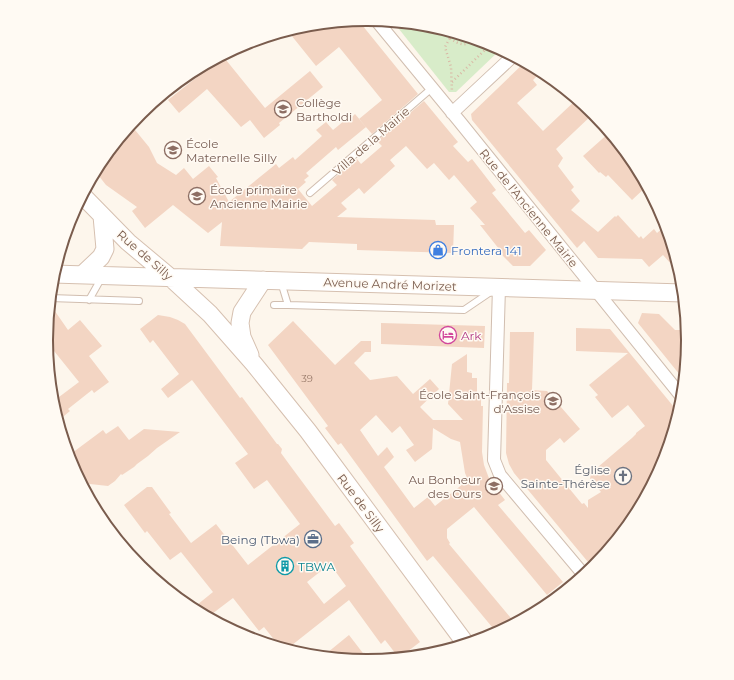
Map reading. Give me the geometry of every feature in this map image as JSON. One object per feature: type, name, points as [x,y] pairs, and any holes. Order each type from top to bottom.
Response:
[{"type":"main road","name":"Rue de Silly","points":[[86,199],[128,242],[171,278],[210,314],[254,364],[308,431],[462,639]]},
{"type":"main road","name":"Rue de Silly","points":[[82,275],[101,257],[105,248],[102,216]]},
{"type":"main road","name":"Avenue André Morizet","points":[[60,274],[677,293]]},
{"type":"main road","name":"Rue de Silly","points":[[254,364],[242,337],[240,323],[242,312],[263,280]]},
{"type":"street","name":"Rue de l'Ancienne Mairie","points":[[382,27],[677,390]]},
{"type":"street","points":[[452,113],[509,60]]},
{"type":"street","points":[[499,287],[494,460],[500,475],[580,571]]},
{"type":"lane","name":"Villa de la Mairie","points":[[310,194],[432,88]]},
{"type":"lane","points":[[89,300],[102,275]]},
{"type":"lane","points":[[281,280],[288,305]]},
{"type":"lane","name":"Avenue André Morizet","points":[[274,305],[464,310],[499,287]]},
{"type":"lane","points":[[56,298],[139,301]]},
{"type":"path","points":[[452,113],[452,67],[446,47],[450,38],[462,45],[468,43]]},
{"type":"path","points":[[452,82],[485,49]]},
{"type":"green space","points":[[398,28],[428,32],[448,37],[496,54],[456,92],[449,92]]},
{"type":"building","points":[[363,26],[418,94],[372,134],[359,119],[382,100],[339,47],[316,66],[292,36],[326,29]]},
{"type":"building","points":[[226,59],[265,108],[310,71],[323,87],[279,123],[280,125],[264,138],[250,120],[241,127],[207,89],[179,113],[168,100],[197,77]]},
{"type":"building","points":[[521,66],[537,76],[533,80],[537,85],[517,103],[543,131],[573,103],[589,118],[556,149],[563,158],[558,166],[574,187],[571,190],[580,201],[571,210],[598,232],[618,215],[639,238],[641,236],[643,239],[654,229],[657,233],[661,230],[671,264],[663,255],[649,267],[642,259],[598,258],[584,241],[577,248],[472,120],[471,114]]},
{"type":"building","points":[[424,101],[458,142],[453,146],[468,162],[472,159],[496,190],[492,193],[525,233],[529,230],[546,250],[530,266],[513,266],[502,255],[503,254],[480,225],[485,225],[470,208],[477,202],[454,175],[449,180],[434,163],[427,169],[406,146],[390,160],[395,166],[364,194],[359,188],[341,203],[347,209],[337,217],[435,220],[436,225],[454,225],[453,253],[357,250],[357,244],[309,242],[302,249],[220,246],[222,222],[208,233],[173,205],[145,228],[132,211],[137,207],[106,185],[99,176],[118,149],[134,129],[149,147],[157,163],[176,175],[184,168],[193,179],[209,166],[218,177],[216,178],[229,202],[276,164],[279,168],[293,157],[295,160],[322,136],[316,130],[326,122],[333,130],[350,116],[351,118],[355,114],[366,127],[338,150],[336,147],[306,173],[309,176],[304,180],[306,182],[298,189],[312,206],[337,185],[332,180],[357,159],[361,164],[382,146],[377,141]]},
{"type":"building","points":[[605,136],[628,166],[643,190],[632,200],[608,175],[606,177],[600,172],[599,173],[583,156]]},
{"type":"building","points":[[55,311],[68,330],[80,320],[102,346],[89,356],[109,382],[94,393],[92,390],[68,409],[70,411],[63,417],[58,396],[59,397],[79,382],[53,350]]},
{"type":"building","points":[[642,313],[659,314],[675,330],[681,330],[679,373],[638,323]]},
{"type":"building","points":[[158,315],[170,317],[185,324],[240,398],[242,397],[282,449],[281,453],[335,526],[339,523],[354,543],[350,546],[420,642],[408,651],[395,652],[385,640],[381,644],[349,600],[293,645],[274,639],[264,627],[259,631],[233,598],[213,613],[198,604],[213,592],[181,552],[170,560],[147,531],[145,533],[124,505],[147,487],[152,487],[171,513],[169,514],[191,543],[216,524],[248,565],[300,524],[267,480],[254,489],[235,463],[248,454],[192,380],[168,398],[161,389],[179,374],[153,340],[150,343],[140,329]],"holes":[[[330,564],[346,586],[324,604],[307,582]]]},
{"type":"building","points":[[293,321],[335,365],[361,341],[371,341],[371,352],[365,352],[354,363],[370,380],[397,376],[413,394],[430,379],[439,389],[420,407],[433,420],[463,420],[448,404],[452,364],[467,354],[467,372],[472,373],[472,378],[477,378],[477,394],[478,398],[481,398],[481,406],[483,406],[482,452],[484,465],[490,481],[505,500],[498,505],[563,582],[547,595],[474,507],[447,529],[447,538],[450,543],[449,544],[512,619],[493,628],[433,556],[427,561],[341,443],[338,445],[325,428],[328,426],[268,345]],"holes":[[[376,415],[392,433],[400,426],[414,445],[406,450],[415,462],[432,449],[433,428],[451,439],[460,442],[465,473],[468,480],[435,506],[428,497],[414,508],[384,467],[394,457],[387,447],[378,456],[360,430]]]},
{"type":"building","points":[[381,323],[485,326],[484,348],[381,344]]},
{"type":"building","points":[[576,328],[610,329],[674,407],[664,441],[649,479],[639,497],[616,531],[589,562],[514,473],[509,464],[506,453],[507,383],[509,383],[510,332],[534,332],[532,390],[547,391],[580,429],[564,443],[560,438],[546,450],[546,460],[582,504],[584,503],[588,508],[588,500],[601,492],[590,479],[591,473],[645,426],[628,405],[612,418],[595,397],[598,395],[589,385],[628,353],[576,351]]},
{"type":"building","points":[[118,426],[129,440],[144,429],[180,432],[134,467],[122,475],[121,474],[108,486],[88,484],[74,452],[103,430],[106,434]]},
{"type":"building","points":[[349,635],[363,654],[346,653],[329,651]]},
{"type":"place","name":"Collège Bartholdi","points":[[283,109]]},
{"type":"place","name":"École Maternelle Silly","points":[[173,150]]},
{"type":"place","name":"École primaire Ancienne Mairie","points":[[197,196]]},
{"type":"place","name":"Frontera 141","points":[[438,250]]},
{"type":"place","name":"Ark","points":[[448,335]]},
{"type":"place","name":"École Saint-François d'Assise","points":[[553,401]]},
{"type":"place","name":"Église Sainte-Thérèse","points":[[623,476]]},
{"type":"place","name":"Au Bonheur des Ours","points":[[494,486]]},
{"type":"place","name":"Being (Tbwa)","points":[[313,539]]},
{"type":"place","name":"TBWA","points":[[285,566]]}]
